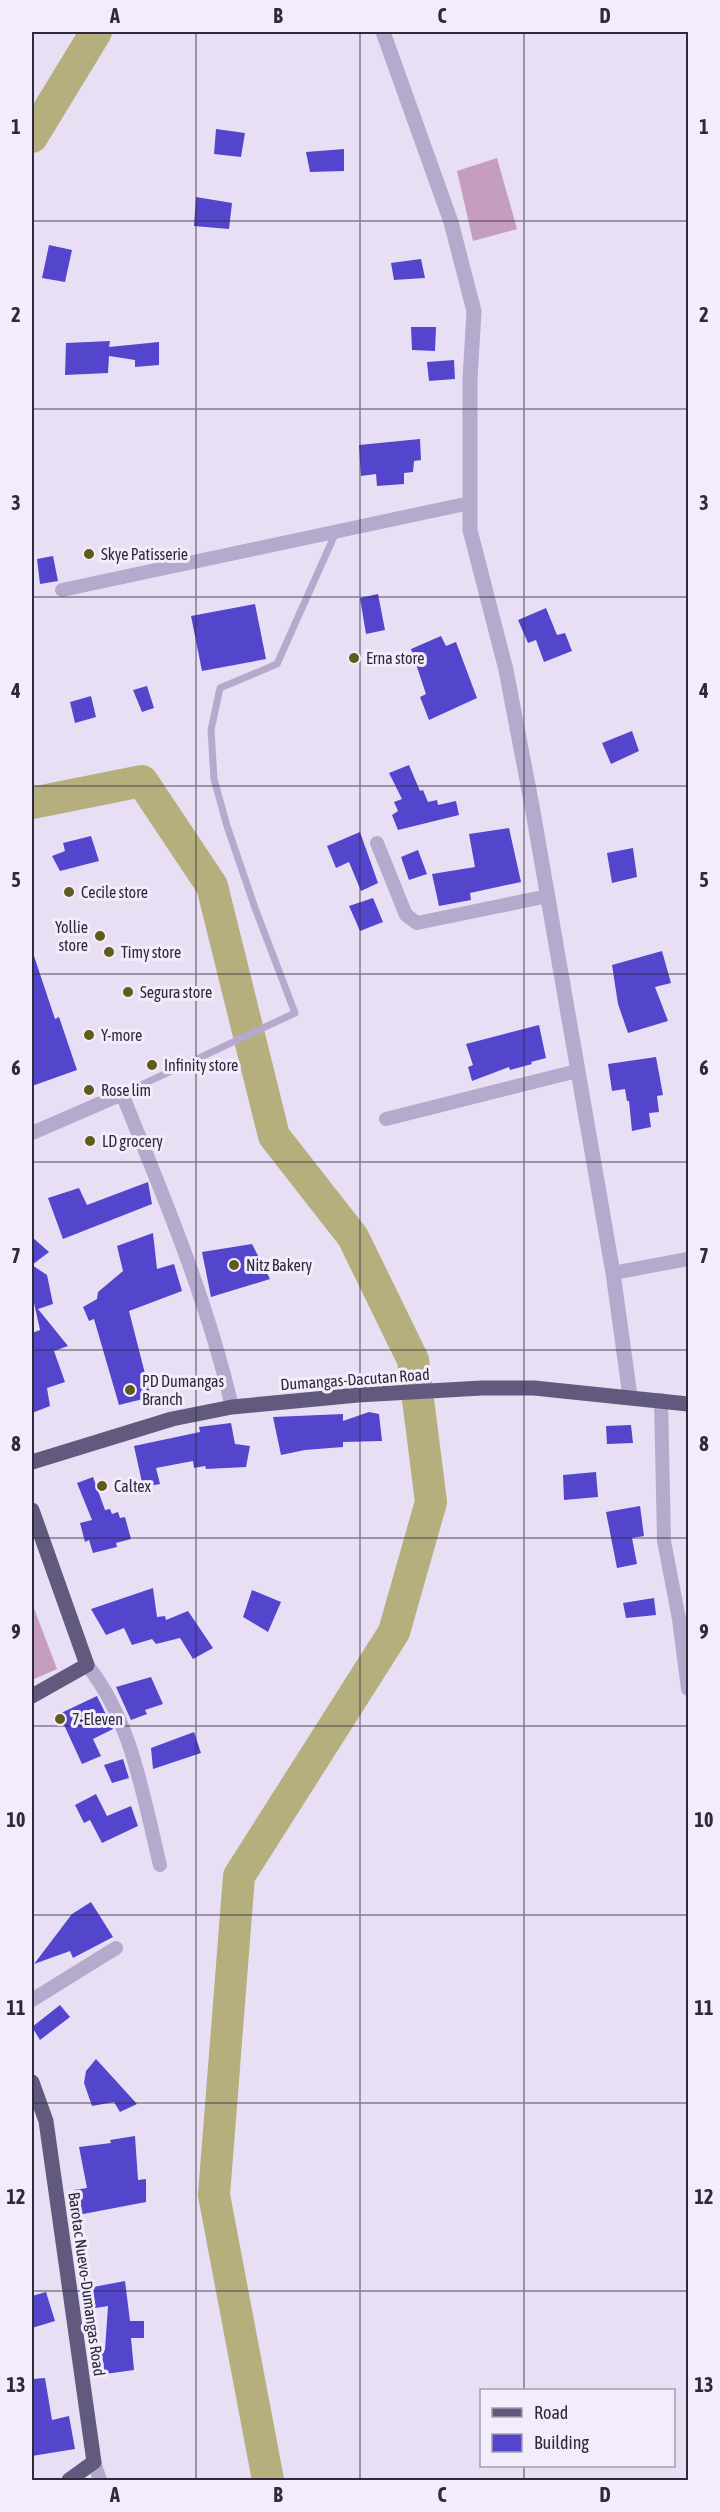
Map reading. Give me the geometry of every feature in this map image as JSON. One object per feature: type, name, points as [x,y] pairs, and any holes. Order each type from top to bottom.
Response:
[{"type":"main road","name":"Dumangas-Dacutan Road","points":[[32,1462],[172,1419],[232,1407],[358,1395],[482,1388],[534,1388],[630,1396],[688,1404]]},
{"type":"main road","points":[[32,1510],[87,1665],[32,1695]]},
{"type":"main road","name":"Barotac Nuevo-Dumangas Road","points":[[32,2082],[46,2121],[94,2462]]},
{"type":"main road","points":[[69,2481],[94,2462]]},
{"type":"street","points":[[384,32],[450,222],[474,311],[470,379],[470,530],[506,670],[548,896],[613,1273],[630,1396]]},
{"type":"street","points":[[62,590],[470,504]]},
{"type":"street","points":[[377,843],[406,915],[417,923],[548,896]]},
{"type":"street","points":[[386,1119],[577,1071]]},
{"type":"street","points":[[32,1133],[122,1094],[177,1229],[220,1356],[232,1407]]},
{"type":"street","points":[[613,1273],[688,1259]]},
{"type":"street","points":[[661,1400],[664,1541],[679,1619],[688,1689]]},
{"type":"street","points":[[87,1665],[110,1697],[122,1724],[160,1865]]},
{"type":"street","points":[[32,2000],[116,1948]]},
{"type":"street","points":[[94,2462],[100,2481]]},
{"type":"lane","points":[[122,1094],[295,1013],[272,958],[227,826],[214,779],[211,730],[220,688],[278,664],[336,532]]},
{"type":"shaded area","points":[[497,158],[517,229],[473,241],[457,171]]},
{"type":"shaded area","points":[[32,1603],[57,1669],[32,1680]]},
{"type":"building","points":[[216,129],[245,133],[241,157],[214,154]]},
{"type":"building","points":[[344,149],[344,171],[310,172],[306,152]]},
{"type":"building","points":[[196,197],[232,203],[229,229],[194,226]]},
{"type":"building","points":[[49,245],[72,250],[65,282],[42,278]]},
{"type":"building","points":[[421,259],[425,278],[394,280],[391,263]]},
{"type":"building","points":[[411,327],[436,327],[435,351],[412,350]]},
{"type":"building","points":[[110,341],[109,347],[159,342],[159,365],[135,367],[135,360],[109,356],[108,373],[65,375],[66,343]]},
{"type":"building","points":[[454,360],[455,379],[429,381],[427,362]]},
{"type":"building","points":[[420,439],[421,460],[414,461],[413,472],[404,473],[404,484],[377,486],[376,474],[361,476],[359,445]]},
{"type":"building","points":[[53,556],[58,581],[40,584],[37,559]]},
{"type":"building","points":[[378,594],[385,630],[366,634],[360,598]]},
{"type":"building","points":[[255,604],[266,659],[202,671],[191,616]]},
{"type":"building","points":[[546,608],[557,635],[565,633],[572,651],[544,662],[536,640],[528,643],[518,620]]},
{"type":"building","points":[[441,636],[446,646],[456,642],[477,698],[429,720],[420,697],[426,694],[411,649]]},
{"type":"building","points":[[147,686],[154,708],[142,712],[133,690]]},
{"type":"building","points":[[91,696],[96,717],[75,723],[70,702]]},
{"type":"building","points":[[632,731],[639,751],[611,764],[602,743]]},
{"type":"building","points":[[409,765],[420,791],[423,790],[428,802],[437,800],[438,805],[456,801],[459,815],[398,830],[392,815],[398,811],[394,802],[402,799],[389,773]]},
{"type":"building","points":[[509,828],[521,882],[470,893],[471,900],[439,906],[432,874],[475,867],[469,834]]},
{"type":"building","points":[[360,832],[378,883],[361,891],[349,862],[336,868],[327,846]]},
{"type":"building","points":[[91,836],[99,861],[60,871],[52,856],[65,851],[63,843]]},
{"type":"building","points":[[633,848],[637,877],[612,883],[607,853]]},
{"type":"building","points":[[418,850],[427,874],[409,880],[401,857]]},
{"type":"building","points":[[373,898],[383,922],[360,931],[349,906]]},
{"type":"building","points":[[662,951],[671,983],[655,987],[668,1021],[628,1033],[618,1004],[612,965]]},
{"type":"building","points":[[32,956],[34,956],[55,1019],[59,1017],[77,1070],[32,1086]]},
{"type":"building","points":[[539,1025],[546,1058],[510,1070],[509,1067],[472,1081],[468,1067],[473,1065],[466,1044]]},
{"type":"building","points":[[656,1057],[663,1095],[657,1096],[659,1112],[649,1113],[651,1127],[632,1131],[629,1101],[627,1101],[625,1089],[612,1091],[608,1064]]},
{"type":"building","points":[[148,1182],[152,1204],[63,1239],[48,1198],[79,1188],[87,1205]]},
{"type":"building","points":[[153,1233],[157,1269],[174,1264],[182,1291],[129,1311],[151,1397],[119,1405],[94,1319],[89,1321],[83,1307],[97,1299],[98,1292],[123,1271],[117,1246]]},
{"type":"building","points":[[32,1237],[49,1252],[32,1265]]},
{"type":"building","name":"Nitz Bakery","points":[[252,1244],[270,1279],[211,1297],[202,1252]]},
{"type":"building","points":[[32,1265],[47,1275],[53,1304],[38,1309],[68,1346],[54,1351],[65,1382],[47,1388],[50,1406],[32,1413],[32,1333],[40,1330],[32,1294]]},
{"type":"building","points":[[369,1412],[379,1414],[382,1441],[343,1442],[343,1447],[305,1450],[281,1455],[273,1417],[343,1414],[343,1421]]},
{"type":"building","points":[[231,1423],[235,1444],[250,1446],[246,1467],[194,1468],[193,1461],[156,1468],[160,1484],[143,1487],[134,1446],[200,1432],[199,1427]]},
{"type":"building","points":[[631,1425],[633,1443],[607,1444],[606,1426]]},
{"type":"building","points":[[596,1472],[598,1497],[564,1500],[563,1475]]},
{"type":"building","points":[[93,1477],[105,1510],[110,1509],[112,1514],[118,1512],[120,1518],[125,1517],[131,1539],[116,1543],[117,1547],[93,1553],[89,1540],[85,1542],[80,1523],[92,1520],[77,1483]]},
{"type":"building","points":[[640,1506],[644,1536],[632,1538],[637,1564],[617,1568],[606,1512]]},
{"type":"building","points":[[153,1588],[157,1617],[165,1616],[166,1620],[188,1611],[213,1648],[193,1659],[180,1638],[156,1644],[152,1639],[132,1645],[124,1628],[106,1635],[91,1609]]},
{"type":"building","points":[[252,1590],[281,1602],[268,1632],[243,1617]]},
{"type":"building","points":[[654,1598],[656,1615],[626,1618],[623,1603]]},
{"type":"building","points":[[151,1677],[163,1704],[145,1710],[147,1714],[131,1720],[116,1687]]},
{"type":"building","points":[[97,1696],[113,1729],[93,1739],[101,1756],[82,1764],[59,1714]]},
{"type":"building","points":[[194,1732],[201,1753],[153,1769],[151,1748]]},
{"type":"building","points":[[123,1759],[129,1778],[112,1783],[104,1765]]},
{"type":"building","points":[[96,1794],[107,1816],[131,1806],[138,1826],[102,1843],[90,1820],[84,1823],[75,1805]]},
{"type":"building","points":[[91,1902],[113,1937],[73,1958],[70,1951],[34,1964],[72,1914]]},
{"type":"building","points":[[60,2005],[70,2017],[40,2040],[32,2027]]},
{"type":"building","points":[[96,2059],[137,2104],[120,2112],[114,2102],[92,2106],[84,2083],[86,2071]]},
{"type":"building","points":[[135,2136],[138,2180],[146,2179],[146,2202],[78,2215],[74,2190],[87,2188],[79,2147],[111,2143],[110,2140]]},
{"type":"building","points":[[125,2281],[130,2321],[144,2321],[144,2338],[131,2338],[134,2370],[105,2374],[101,2350],[105,2350],[108,2306],[89,2309],[88,2288]]},
{"type":"building","points":[[46,2292],[55,2321],[32,2328],[32,2296]]},
{"type":"building","points":[[45,2378],[52,2420],[69,2416],[75,2449],[32,2456],[32,2379]]},
{"type":"waterway","points":[[32,137],[96,32]]},
{"type":"waterway","points":[[32,803],[142,781],[212,886],[274,1136],[353,1237],[413,1360],[431,1502],[394,1632],[239,1876],[214,2195],[268,2480]]},
{"type":"place","name":"Skye Patisserie","points":[[89,554]]},
{"type":"place","name":"Erna store","points":[[354,658]]},
{"type":"place","name":"Cecile store","points":[[69,892]]},
{"type":"place","name":"Yollie store","points":[[100,936]]},
{"type":"place","name":"Timy store","points":[[109,952]]},
{"type":"place","name":"Segura store","points":[[128,992]]},
{"type":"place","name":"Y-more","points":[[89,1035]]},
{"type":"place","name":"Infinity store","points":[[152,1065]]},
{"type":"place","name":"Rose lim","points":[[89,1090]]},
{"type":"place","name":"LD grocery","points":[[90,1141]]},
{"type":"place","name":"Nitz Bakery","points":[[234,1265]]},
{"type":"place","name":"PD Dumangas Branch","points":[[130,1390]]},
{"type":"place","name":"Caltex","points":[[102,1486]]},
{"type":"place","name":"7-Eleven","points":[[60,1719]]}]
